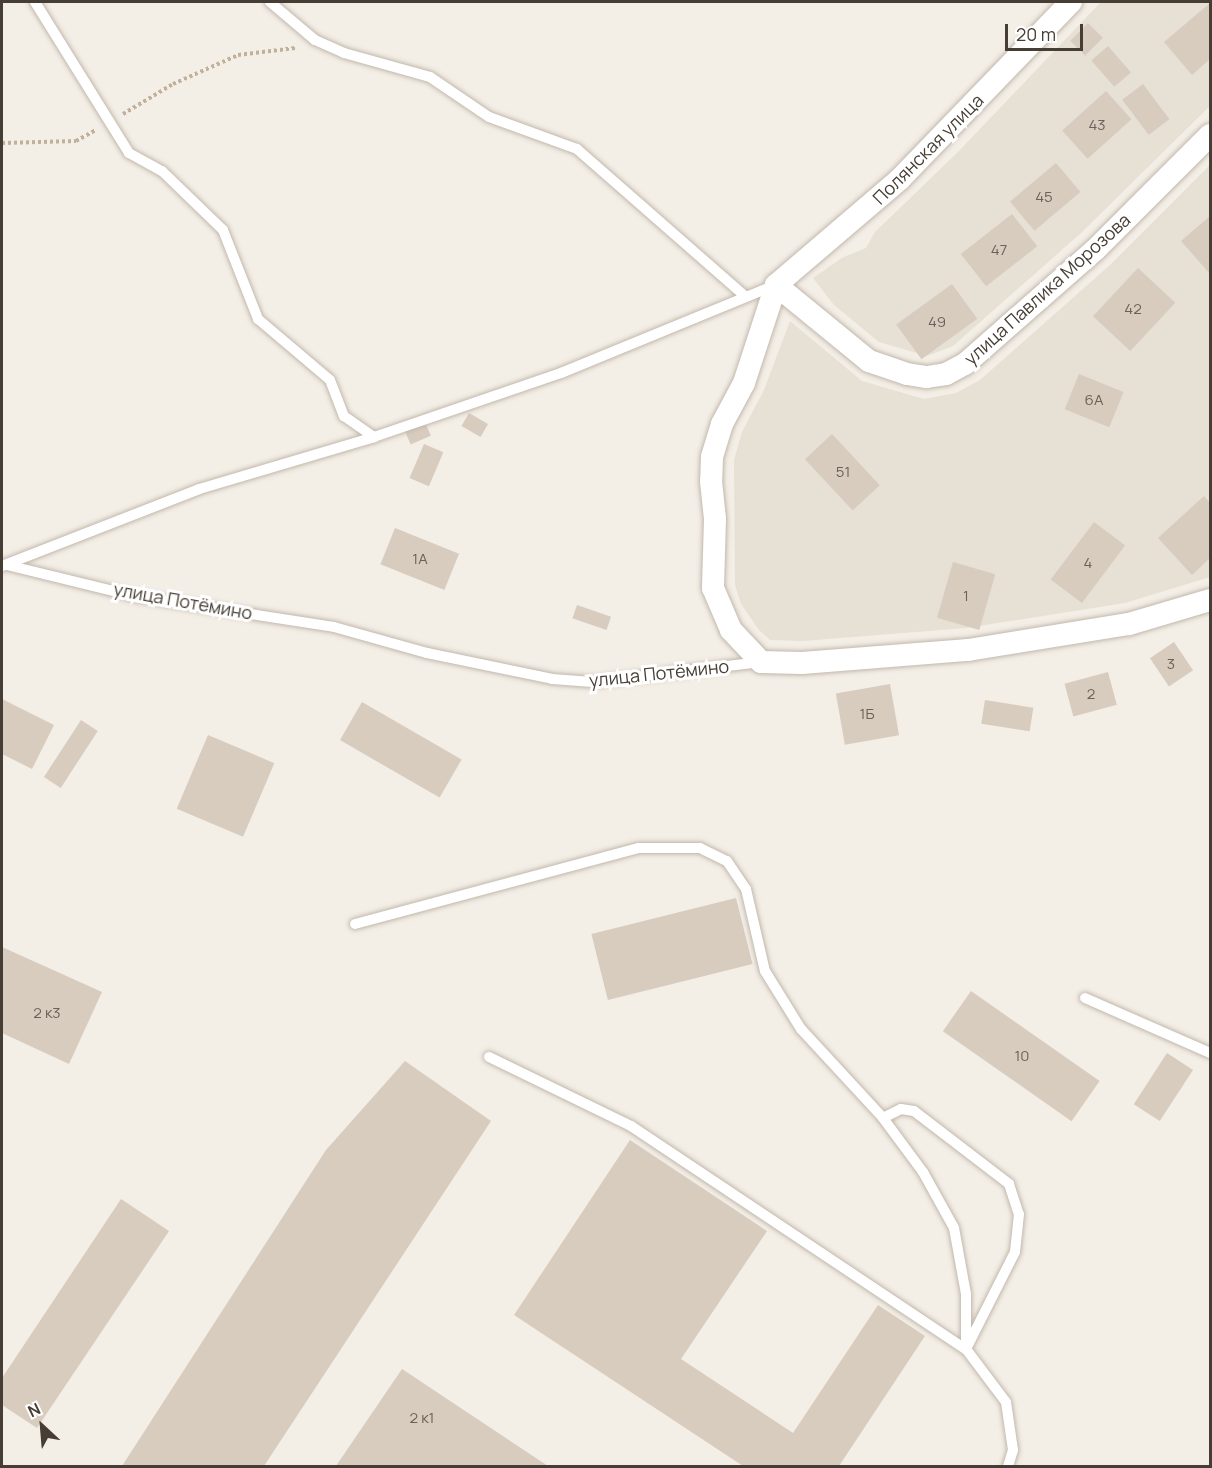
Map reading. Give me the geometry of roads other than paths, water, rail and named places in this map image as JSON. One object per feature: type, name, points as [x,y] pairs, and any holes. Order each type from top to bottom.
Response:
[{"type":"street","name":"Полянская улица","points":[[776,285],[900,179],[1071,2]]},
{"type":"street","name":"улица Павлика Морозова","points":[[776,285],[869,361],[907,374],[927,377],[946,374],[965,364],[1096,249],[1210,135]]},
{"type":"street","points":[[761,662],[731,630],[713,588],[715,519],[712,473],[722,424],[744,383],[776,285]]},
{"type":"street","name":"улица Потёмино","points":[[761,662],[802,663],[968,650],[1129,624],[1210,600]]},
{"type":"lane","points":[[35,2],[112,121],[129,153],[162,171],[223,230],[258,319],[330,380],[344,416],[374,436]]},
{"type":"lane","points":[[270,2],[315,40],[344,53],[430,77],[489,117],[578,149],[745,296]]},
{"type":"lane","points":[[4,565],[199,489],[374,436],[561,373],[776,285]]},
{"type":"lane","name":"улица Потёмино","points":[[4,565],[134,596],[334,627],[427,653],[552,679],[593,682],[761,662]]},
{"type":"lane","points":[[355,924],[639,848],[700,848],[727,861],[746,889],[765,971],[801,1029],[884,1118],[923,1172],[954,1228],[966,1294],[966,1349]]},
{"type":"lane","points":[[1085,998],[1210,1053]]},
{"type":"lane","points":[[489,1057],[631,1126],[966,1349],[1006,1402],[1013,1450],[1008,1467]]},
{"type":"lane","points":[[884,1118],[901,1109],[914,1111],[1009,1184],[1019,1214],[1015,1252],[966,1349]]}]
